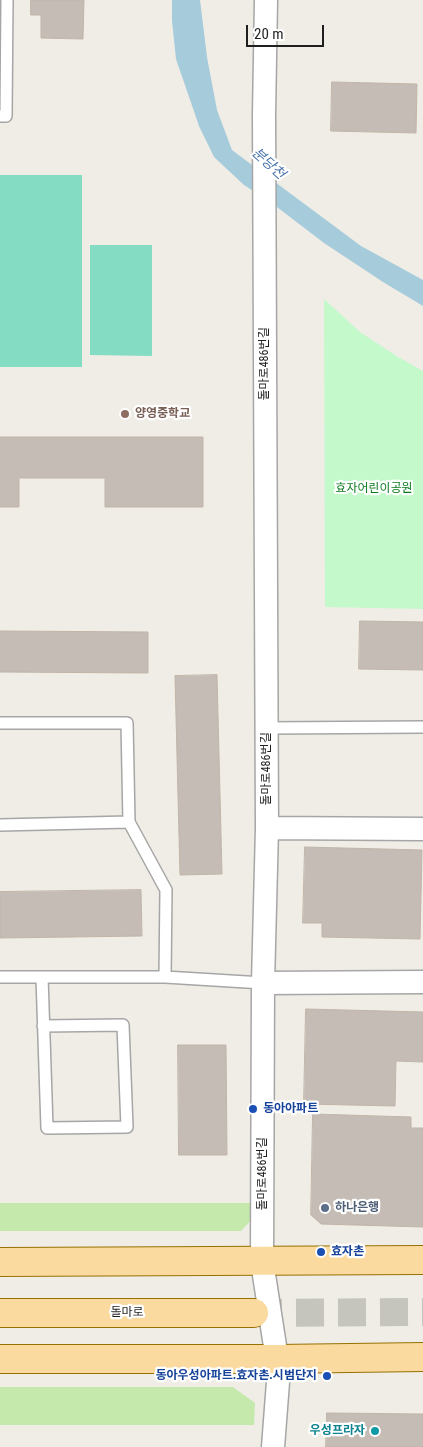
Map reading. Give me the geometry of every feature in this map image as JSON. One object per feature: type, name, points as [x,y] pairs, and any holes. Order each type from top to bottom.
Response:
[{"type":"main road","points":[[0,1262],[423,1260]]},
{"type":"main road","name":"돌마로","points":[[0,1313],[254,1313]]},
{"type":"main road","points":[[0,1359],[423,1357]]},
{"type":"street","name":"돌마로486번길","points":[[266,0],[264,115],[267,828],[263,983],[262,1262],[277,1359],[278,1382],[274,1447]]},
{"type":"street","points":[[267,828],[423,829]]},
{"type":"street","points":[[263,983],[423,982]]},
{"type":"lane","points":[[0,116],[6,116],[7,0]]},
{"type":"lane","points":[[0,723],[127,723],[129,822],[166,890],[166,977]]},
{"type":"lane","points":[[267,728],[423,727]]},
{"type":"lane","points":[[0,824],[129,822]]},
{"type":"lane","points":[[0,977],[166,977],[263,983]]},
{"type":"lane","points":[[42,977],[43,1026],[47,1128],[127,1127],[123,1025],[43,1026]]},
{"type":"green space","points":[[0,175],[82,175],[82,367],[0,367]]},
{"type":"green space","points":[[90,245],[152,245],[152,356],[90,355]]},
{"type":"green space","name":"효자어린이공원","points":[[324,299],[360,332],[423,371],[423,609],[325,607]]},
{"type":"green space","points":[[0,1203],[255,1203],[255,1216],[241,1231],[0,1231]]},
{"type":"green space","points":[[0,1387],[233,1387],[255,1403],[254,1425],[0,1425]]},
{"type":"water","points":[[172,0],[200,0],[207,57],[217,110],[232,150],[361,246],[423,280],[423,306],[324,243],[273,204],[244,185],[214,157],[199,126],[176,59]]},
{"type":"building","points":[[31,0],[84,0],[83,39],[41,38],[41,15],[31,15]]},
{"type":"building","points":[[332,82],[417,84],[416,133],[331,131]]},
{"type":"building","points":[[0,437],[203,437],[203,507],[105,507],[105,478],[19,478],[19,507],[0,507]]},
{"type":"building","points":[[360,621],[423,622],[423,670],[359,669]]},
{"type":"building","points":[[0,631],[148,632],[148,673],[0,672]]},
{"type":"building","points":[[217,675],[222,874],[180,875],[175,676]]},
{"type":"building","points":[[305,847],[422,850],[420,939],[322,937],[322,923],[303,923]]},
{"type":"building","points":[[141,890],[142,936],[0,938],[0,892]]},
{"type":"building","points":[[306,1009],[423,1012],[423,1062],[396,1061],[395,1106],[304,1104]]},
{"type":"building","points":[[178,1045],[226,1045],[227,1155],[179,1155]]},
{"type":"building","points":[[313,1114],[411,1117],[411,1128],[423,1128],[423,1227],[321,1224],[311,1215]]},
{"type":"building","name":"우성프라자","points":[[327,1413],[423,1414],[423,1447],[326,1447]]},
{"type":"tunnel","points":[[254,1313],[423,1312]]},
{"type":"place","name":"양영중학교","points":[[125,414]]},
{"type":"place","name":"동아아파트","points":[[253,1109]]},
{"type":"place","name":"하나은행","points":[[325,1208]]},
{"type":"place","name":"효자촌","points":[[321,1252]]},
{"type":"place","name":"동아우성아파트.효자촌.시범단지","points":[[327,1376]]},
{"type":"place","name":"우성프라자","points":[[375,1431]]},
{"type":"water label","name":"분당천","points":[[268,164]]}]
